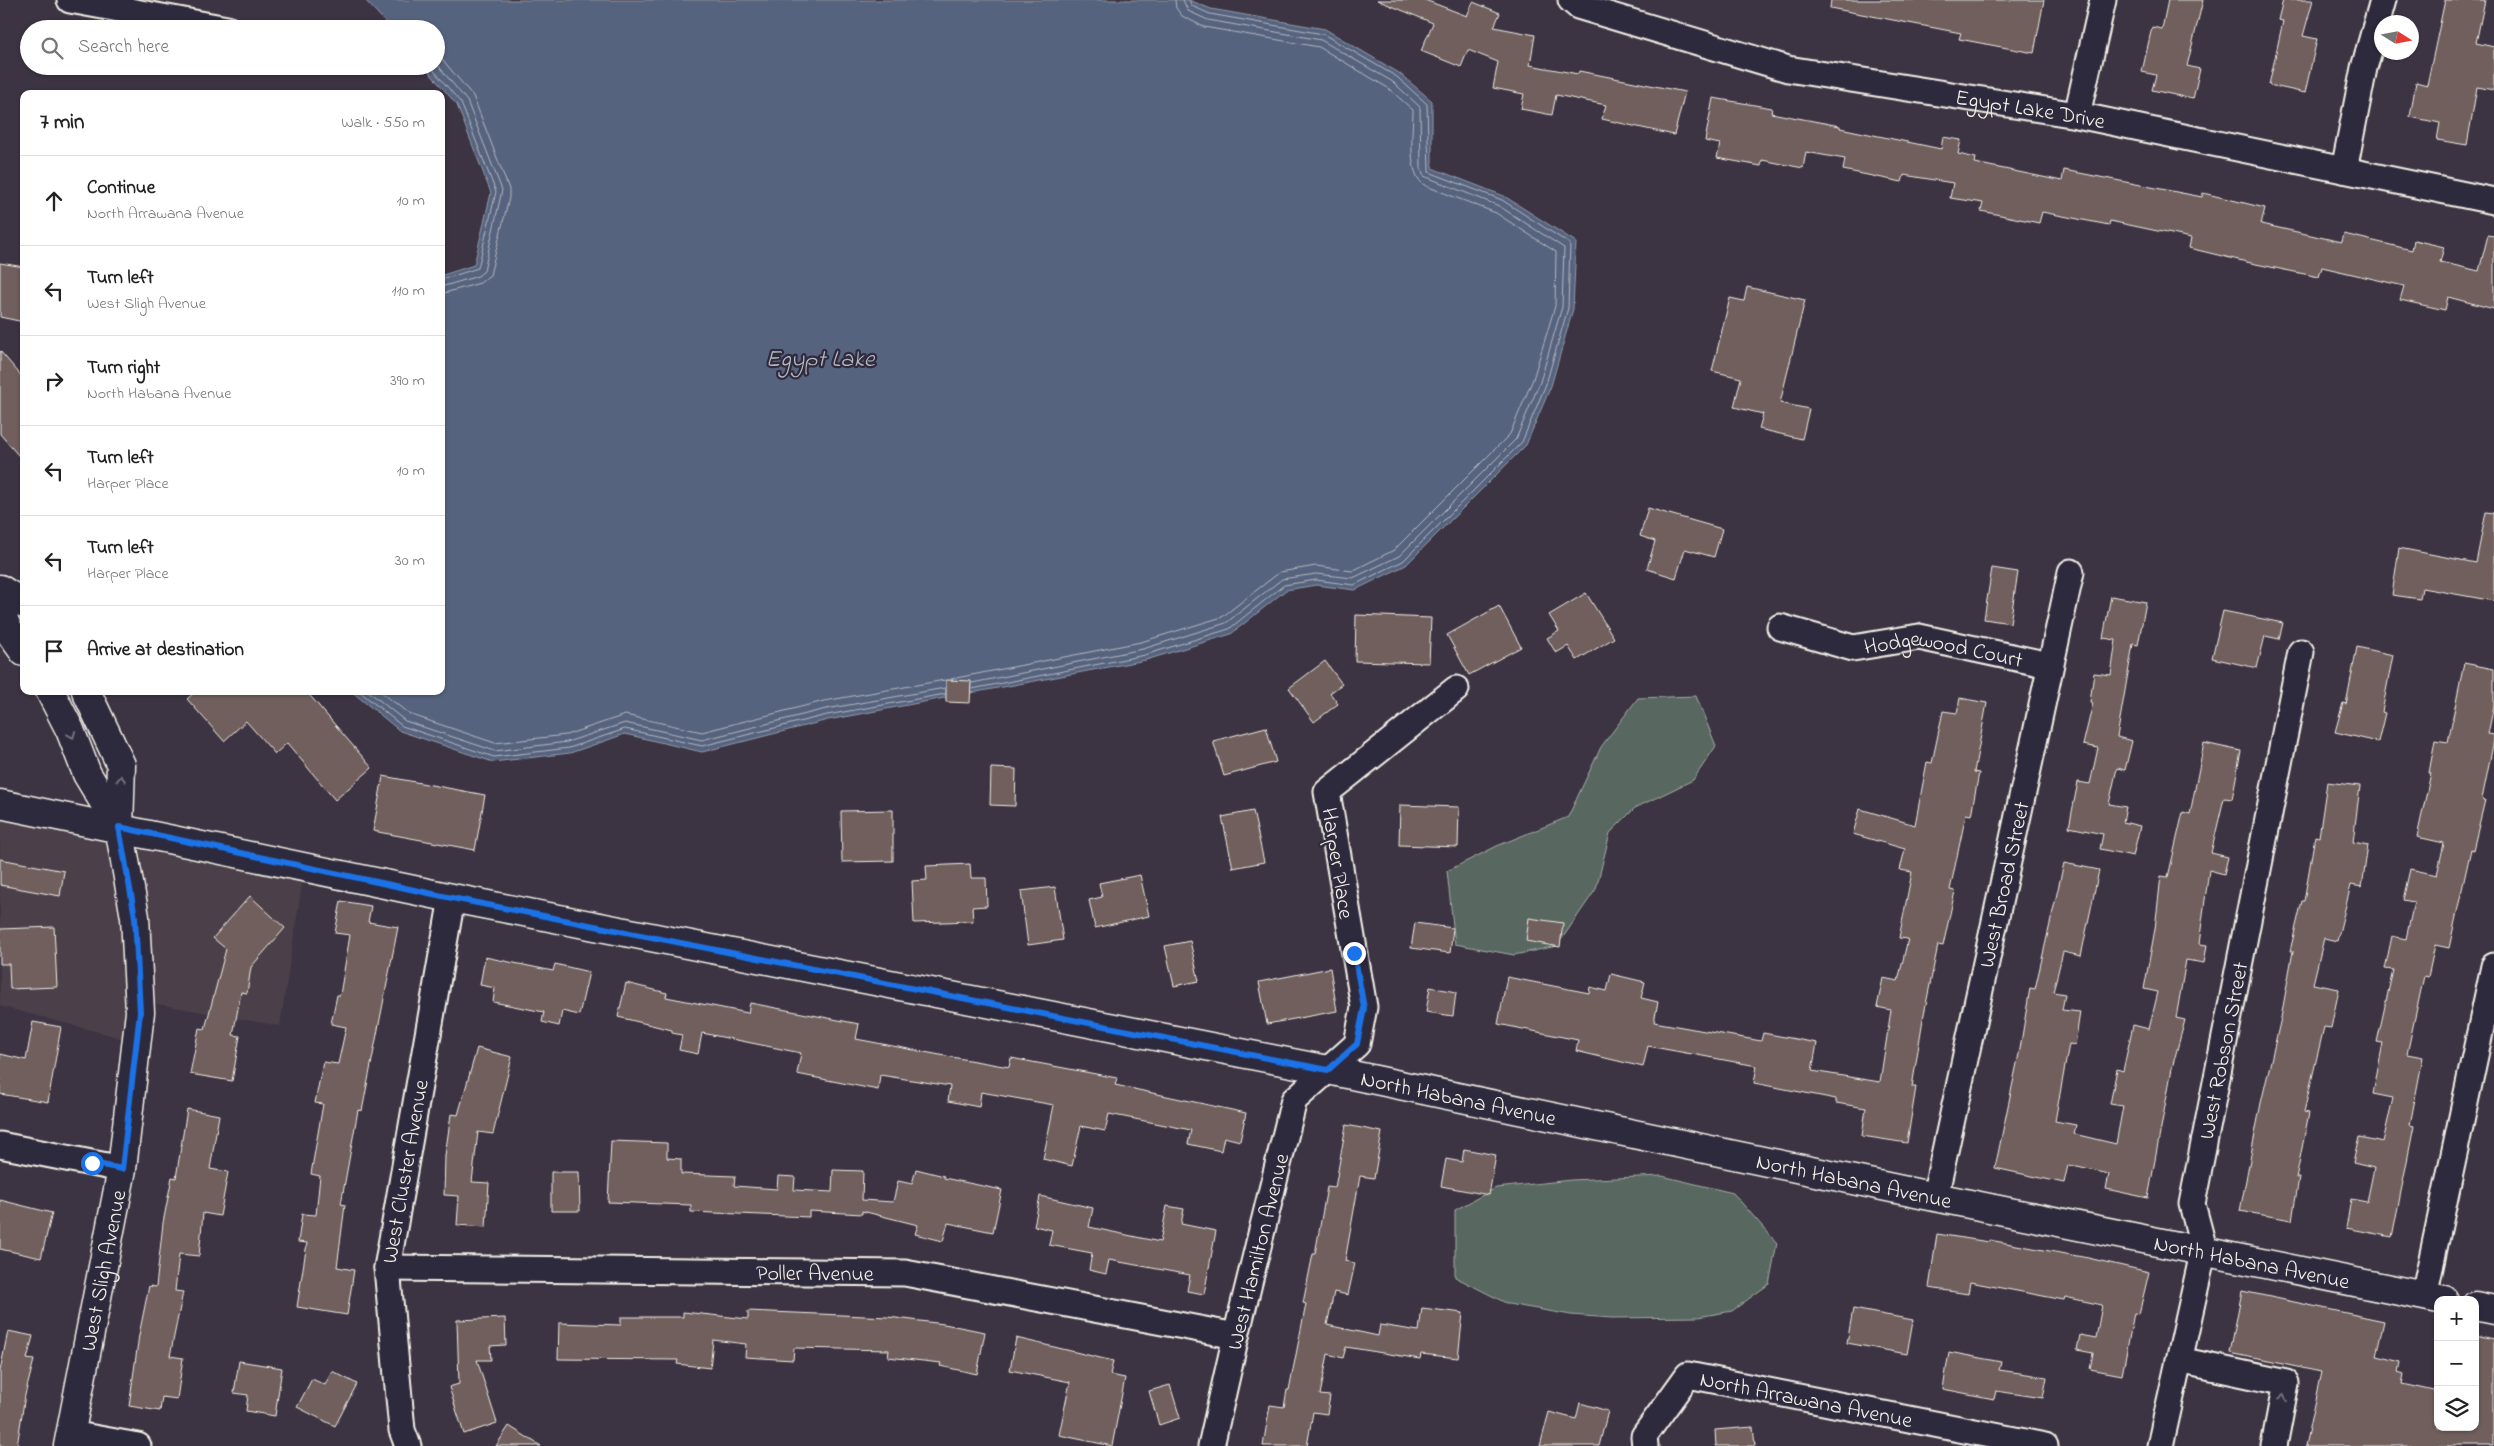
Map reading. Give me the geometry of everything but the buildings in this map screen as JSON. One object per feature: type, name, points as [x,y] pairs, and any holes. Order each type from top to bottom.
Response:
[{"type":"street","points":[[70,0],[178,20]]},
{"type":"street","points":[[2077,115],[2103,0]]},
{"type":"street","points":[[2344,170],[2364,68],[2383,0]]},
{"type":"street","name":"Egypt Lake Drive","points":[[1576,2],[1788,69],[2077,115],[2494,201]]},
{"type":"street","name":"West Broad Street","points":[[1935,1197],[2071,572]]},
{"type":"street","points":[[0,589],[20,602]]},
{"type":"street","points":[[0,610],[8,630],[20,646]]},
{"type":"street","name":"Hodgewood Court","points":[[1780,627],[1853,648],[1919,636],[2050,665]]},
{"type":"street","name":"West Robson Street","points":[[2160,1446],[2204,1250],[2192,1204],[2301,652]]},
{"type":"street","name":"Harper Place","points":[[1328,1070],[1357,1044],[1364,1008],[1327,792],[1456,688]]},
{"type":"street","name":"West Sligh Avenue","points":[[52,695],[70,730],[87,774],[119,827]]},
{"type":"street","name":"West Sligh Avenue","points":[[69,1440],[122,1169],[140,1012],[135,917],[119,827],[121,765],[88,695]]},
{"type":"street","name":"North Habana Avenue","points":[[0,804],[119,827],[452,898],[1328,1070],[1935,1197],[2434,1298]]},
{"type":"street","name":"West Cluster Avenue","points":[[408,1446],[402,1430],[387,1268],[452,898]]},
{"type":"street","points":[[2434,1296],[2494,966]]},
{"type":"street","name":"West Hamilton Avenue","points":[[1211,1446],[1294,1100],[1328,1070]]},
{"type":"street","points":[[0,1146],[122,1169]]},
{"type":"street","name":"Poller Avenue","points":[[387,1268],[905,1272],[1236,1336]]},
{"type":"street","points":[[2479,1307],[2494,1310]]},
{"type":"street","points":[[2179,1360],[2286,1383],[2274,1446]]},
{"type":"street","name":"North Arrawana Avenue","points":[[1645,1446],[1644,1436],[1688,1375],[2044,1446]]},
{"type":"street","points":[[69,1440],[138,1446]]},
{"type":"shaded area","points":[[0,815],[107,836],[123,918],[128,1011],[125,1039],[0,1006]]},
{"type":"shaded area","points":[[134,841],[303,877],[280,1026],[152,1003]]},
{"type":"green space","points":[[1696,696],[1716,746],[1693,780],[1635,808],[1610,833],[1596,889],[1557,946],[1514,955],[1455,944],[1447,871],[1497,846],[1568,817],[1601,747],[1638,698]]},
{"type":"green space","points":[[1662,1176],[1733,1193],[1777,1243],[1769,1284],[1732,1311],[1698,1317],[1612,1318],[1571,1315],[1508,1304],[1455,1277],[1455,1210],[1496,1188],[1571,1180]]},
{"type":"water","name":"Egypt Lake","points":[[365,0],[1189,0],[1211,9],[1325,29],[1399,73],[1432,101],[1432,168],[1504,196],[1576,242],[1573,309],[1551,386],[1526,445],[1406,565],[1355,590],[1316,585],[1286,590],[1231,634],[1146,660],[828,720],[702,752],[625,734],[570,753],[493,762],[400,731],[356,695],[445,695],[445,274],[474,265],[491,193],[457,105],[432,75],[445,75],[445,20],[384,20]]},
{"type":"route","points":[[92,1163],[122,1169],[140,1012],[135,917],[119,827],[452,898],[1328,1070],[1357,1044],[1364,1008],[1354,953]]}]
